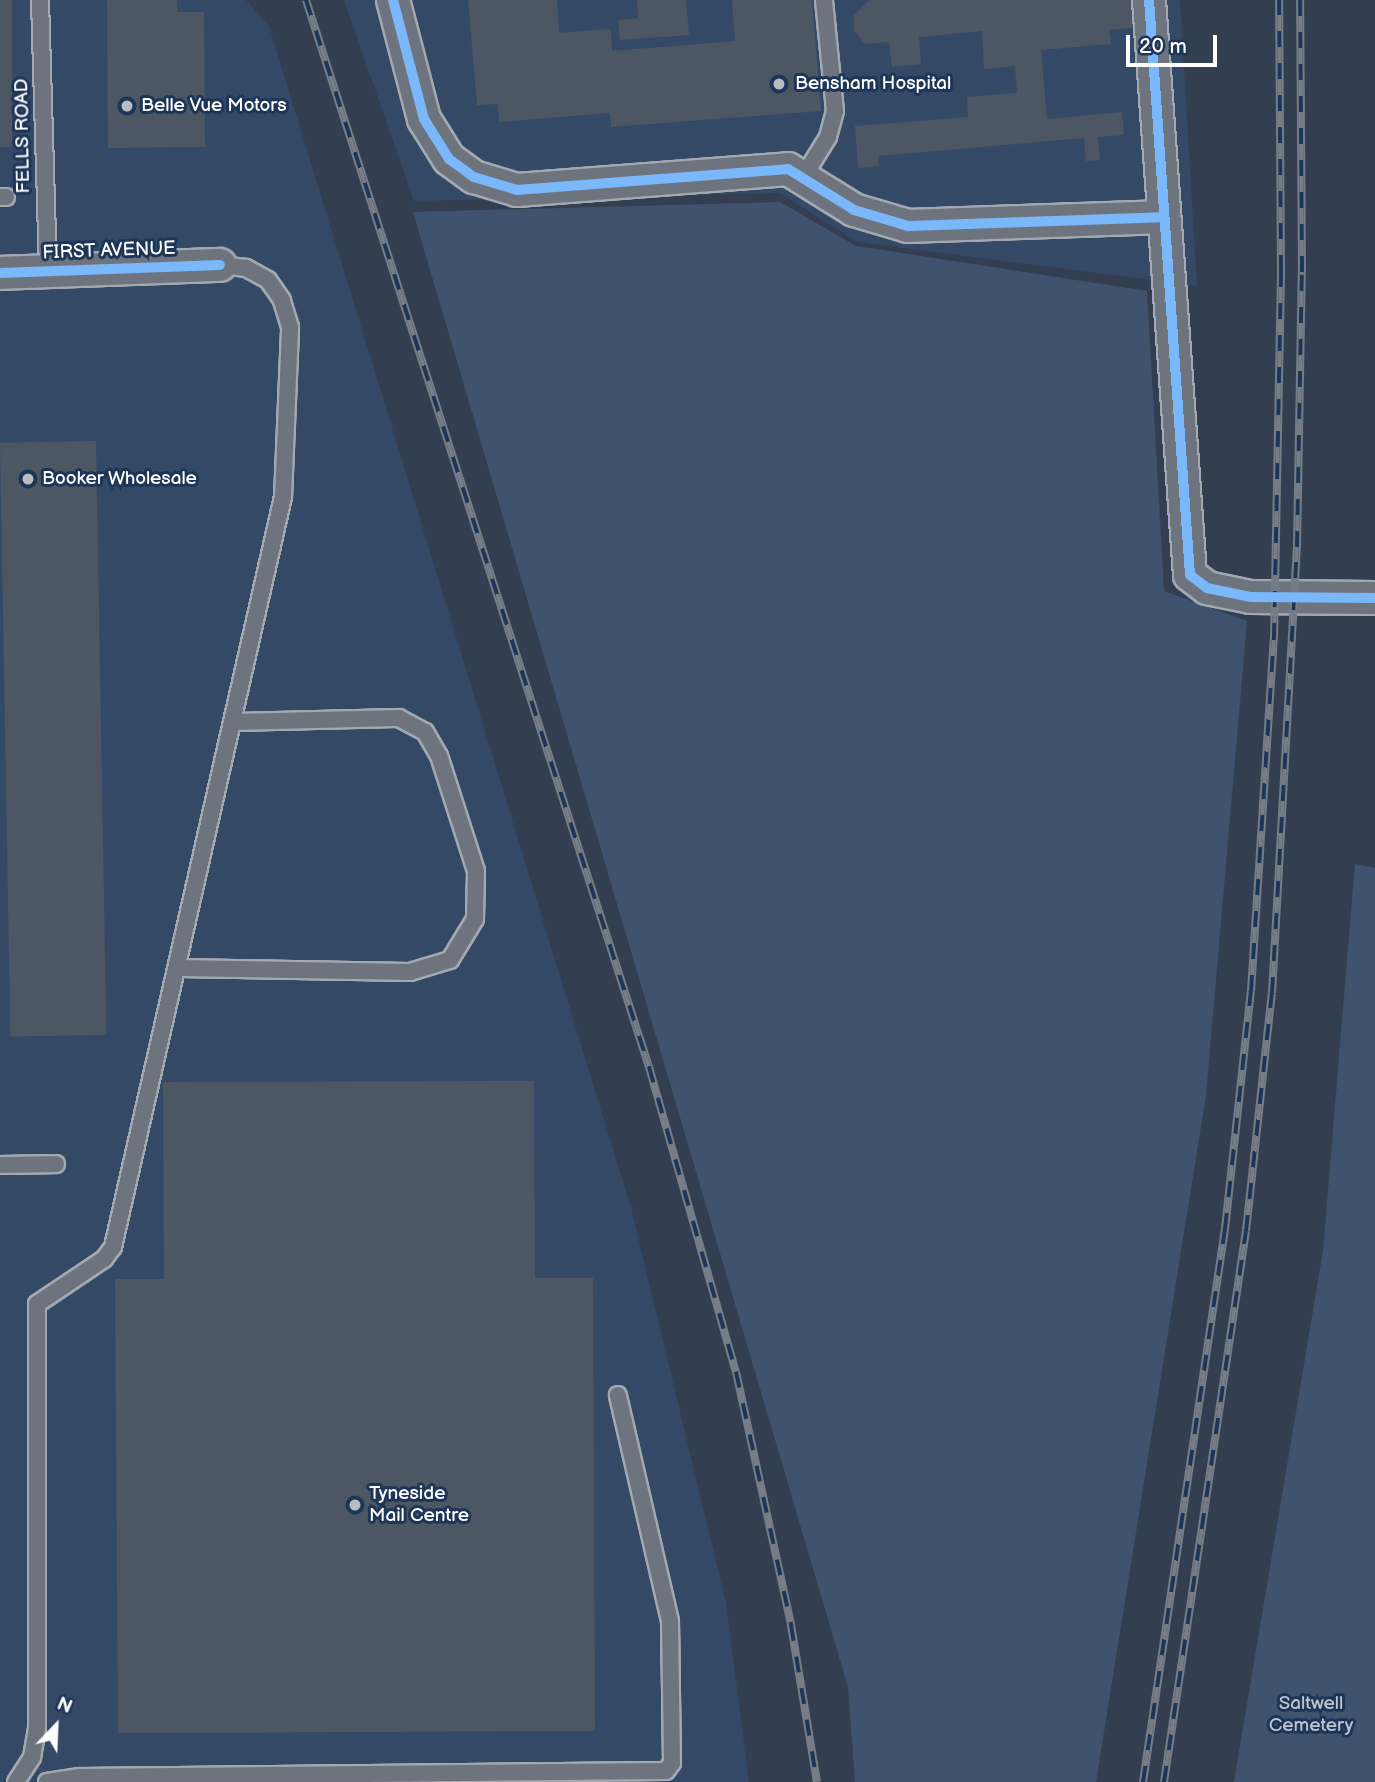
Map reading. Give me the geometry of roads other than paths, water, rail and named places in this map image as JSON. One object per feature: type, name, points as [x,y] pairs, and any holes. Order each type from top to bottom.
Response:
[{"type":"street","points":[[393,0],[424,119],[449,159],[474,177],[517,190],[788,169],[854,210],[908,226],[1164,217]]},
{"type":"street","points":[[1149,0],[1190,575],[1207,588],[1251,597],[1375,598]]},
{"type":"street","name":"FIRST AVENUE","points":[[0,273],[220,265]]},
{"type":"lane","name":"FELLS ROAD","points":[[40,0],[48,270]]},
{"type":"lane","points":[[802,179],[828,137],[835,111],[824,0]]},
{"type":"lane","points":[[16,1782],[32,1757],[37,1728],[37,1304],[104,1259],[113,1247],[283,497],[290,337],[282,300],[268,280],[246,268],[220,265]]},
{"type":"lane","points":[[178,968],[410,972],[450,960],[475,919],[477,871],[439,756],[425,732],[399,718],[233,722]]},
{"type":"lane","points":[[0,1166],[56,1164]]},
{"type":"lane","points":[[47,1782],[80,1777],[666,1777],[672,1763],[670,1621],[618,1395]]},
{"type":"railway","points":[[306,0],[649,1067],[736,1372],[791,1625],[817,1782]]},
{"type":"railway","points":[[1143,1782],[1225,1229],[1251,991],[1274,639],[1281,271],[1279,0]]},
{"type":"railway","points":[[1164,1782],[1246,1231],[1272,993],[1297,547],[1302,272],[1300,0]]},
{"type":"place","name":"Bensham Hospital","points":[[779,84]]},
{"type":"place","name":"Belle Vue Motors","points":[[127,106]]},
{"type":"place","name":"Booker Wholesale","points":[[28,479]]},
{"type":"place","name":"Tyneside Mail Centre","points":[[355,1505]]},
{"type":"park label","name":"Saltwell Cemetery","points":[[1311,1715]]}]
